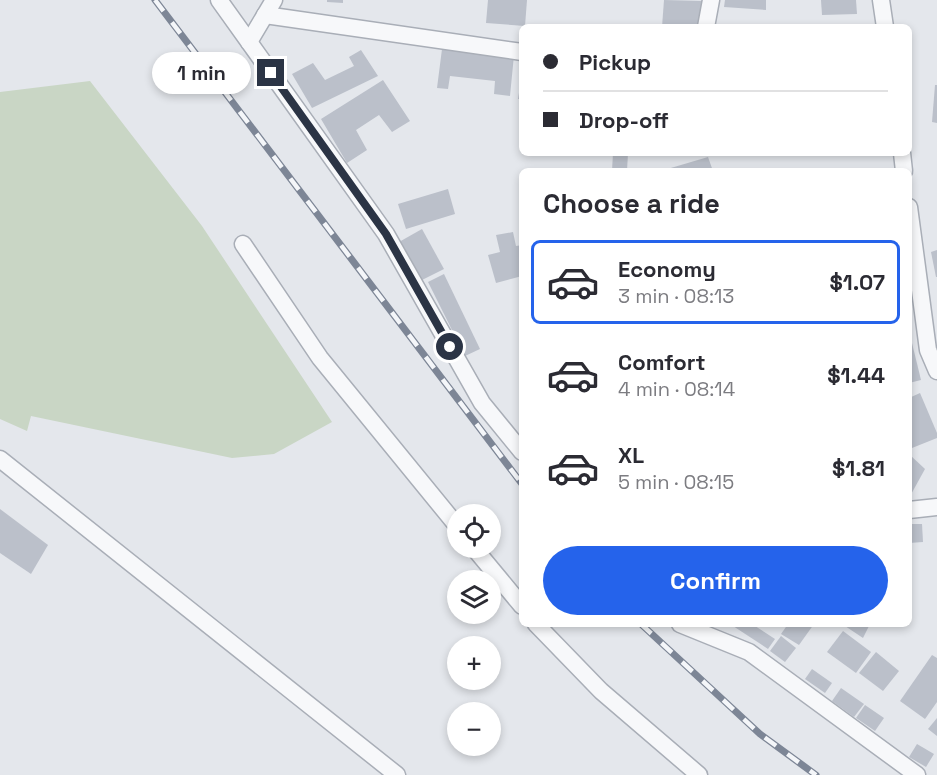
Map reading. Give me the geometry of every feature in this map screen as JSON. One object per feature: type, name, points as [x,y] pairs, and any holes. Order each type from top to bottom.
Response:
[{"type":"street","points":[[219,0],[386,234],[482,404],[519,448]]},
{"type":"street","points":[[249,42],[274,0]]},
{"type":"street","points":[[707,24],[711,0]]},
{"type":"street","points":[[881,0],[885,24]]},
{"type":"street","points":[[265,15],[519,52]]},
{"type":"street","points":[[912,230],[928,350],[937,371]]},
{"type":"street","points":[[243,244],[320,358],[447,514]]},
{"type":"street","points":[[0,459],[397,775]]},
{"type":"street","points":[[912,510],[937,507]]},
{"type":"street","points":[[482,558],[519,602]]},
{"type":"street","points":[[539,627],[568,660],[601,691],[699,775]]},
{"type":"street","points":[[687,627],[749,652],[917,775]]},
{"type":"green space","points":[[90,81],[202,226],[332,422],[274,454],[232,458],[31,416],[27,431],[0,419],[0,92]]},
{"type":"building","points":[[327,0],[343,0],[343,3],[327,2]]},
{"type":"building","points":[[488,0],[527,0],[525,24],[486,23]]},
{"type":"building","points":[[664,0],[704,1],[701,24],[662,24]]},
{"type":"building","points":[[725,0],[766,0],[766,10],[724,7]]},
{"type":"building","points":[[821,0],[856,0],[857,14],[822,15]]},
{"type":"building","points":[[442,49],[514,55],[510,96],[494,94],[495,81],[450,76],[448,89],[437,88]]},
{"type":"building","points":[[361,50],[378,76],[312,108],[292,74],[313,63],[325,80],[354,66],[349,57]]},
{"type":"building","points":[[383,80],[410,121],[392,132],[379,115],[356,130],[367,150],[347,163],[321,119]]},
{"type":"building","points":[[935,85],[937,85],[937,123],[932,122]]},
{"type":"building","points":[[613,156],[628,156],[627,168],[612,168]]},
{"type":"building","points":[[708,157],[712,168],[671,168]]},
{"type":"building","points":[[448,189],[455,214],[406,229],[398,204]]},
{"type":"building","points":[[422,229],[444,269],[422,280],[399,242]]},
{"type":"building","points":[[513,232],[516,246],[519,246],[519,277],[496,283],[488,255],[500,252],[496,235]]},
{"type":"building","points":[[937,250],[937,277],[936,277],[931,252]]},
{"type":"building","points":[[444,274],[480,349],[465,356],[428,282]]},
{"type":"building","points":[[912,343],[921,380],[912,382]]},
{"type":"building","points":[[920,393],[937,438],[912,448],[912,397]]},
{"type":"building","points":[[912,457],[925,469],[912,493]]},
{"type":"building","points":[[0,509],[48,545],[31,574],[0,553]]},
{"type":"building","points":[[912,524],[922,524],[923,542],[912,543]]},
{"type":"building","points":[[735,627],[757,627],[775,639],[768,649]]},
{"type":"building","points":[[786,627],[812,627],[799,645],[781,634]]},
{"type":"building","points":[[846,627],[868,627],[863,638]]},
{"type":"building","points":[[843,631],[871,652],[856,673],[827,652]]},
{"type":"building","points":[[781,636],[796,648],[785,662],[770,651]]},
{"type":"building","points":[[876,652],[899,671],[883,691],[859,673]]},
{"type":"building","points":[[932,655],[937,658],[937,702],[925,719],[900,701]]},
{"type":"building","points":[[812,669],[832,683],[825,693],[805,679]]},
{"type":"building","points":[[841,688],[864,704],[854,717],[832,701]]},
{"type":"building","points":[[865,705],[884,718],[875,731],[856,718]]},
{"type":"building","points":[[937,718],[937,736],[928,729]]},
{"type":"building","points":[[917,744],[934,754],[926,767],[909,757]]},
{"type":"railway","points":[[155,0],[519,480]]},
{"type":"railway","points":[[644,627],[760,734],[816,775]]},
{"type":"route","points":[[271,73],[386,234],[450,347]]}]
